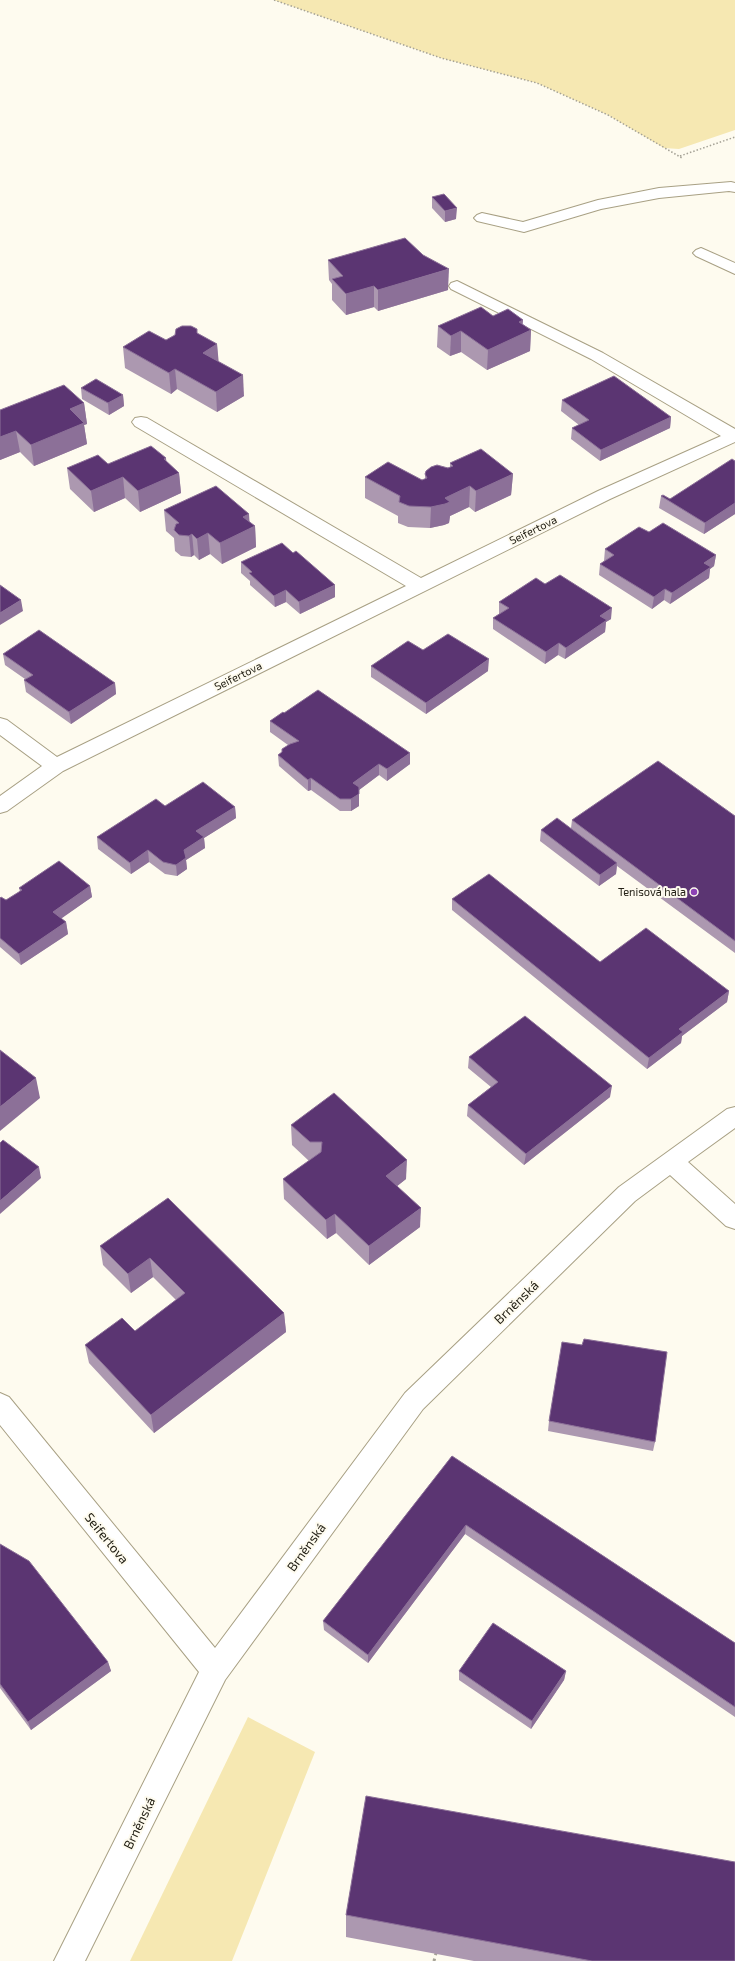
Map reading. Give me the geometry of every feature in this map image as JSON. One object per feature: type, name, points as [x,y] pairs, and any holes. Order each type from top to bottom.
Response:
[{"type":"street","points":[[482,218],[524,227],[598,204],[659,193],[733,187]]},
{"type":"street","points":[[701,253],[735,269]]},
{"type":"street","points":[[457,286],[597,356],[734,436]]},
{"type":"street","points":[[141,422],[420,586]]},
{"type":"street","name":"Seifertova","points":[[0,806],[56,766],[604,495],[734,436]]},
{"type":"street","points":[[0,725],[56,766]]},
{"type":"street","name":"Brněnská","points":[[69,1961],[215,1670],[414,1401],[627,1194],[735,1116]]},
{"type":"street","points":[[671,1161],[735,1219]]},
{"type":"street","name":"Seifertova","points":[[0,1405],[215,1670]]},
{"type":"path","points":[[274,0],[441,58],[537,83],[608,115],[733,187]]},
{"type":"path","points":[[679,156],[735,137]]},
{"type":"path","points":[[434,1961],[436,1953]]},
{"type":"shaded area","points":[[274,0],[735,0],[735,130],[679,149],[664,148],[608,115],[537,83],[441,58]]},
{"type":"shaded area","points":[[248,1717],[315,1752],[232,1961],[130,1961]]},
{"type":"building","points":[[444,194],[457,208],[445,211],[432,197]]},
{"type":"building","points":[[405,238],[423,255],[449,269],[378,290],[374,286],[346,294],[332,279],[343,276],[328,260]]},
{"type":"building","points":[[481,307],[493,316],[508,309],[523,320],[519,322],[531,330],[488,350],[461,331],[451,336],[438,326]]},
{"type":"building","points":[[182,326],[191,326],[197,329],[197,333],[217,344],[203,353],[243,375],[216,392],[175,369],[169,373],[123,347],[149,331],[166,340],[175,335],[176,329]]},
{"type":"building","points":[[614,376],[671,417],[601,450],[572,428],[589,420],[562,400]]},
{"type":"building","points":[[96,379],[123,395],[108,403],[81,388]]},
{"type":"building","points":[[64,385],[84,403],[70,409],[84,423],[31,445],[16,431],[0,437],[0,410]]},
{"type":"building","points":[[151,446],[166,458],[164,459],[179,473],[138,491],[123,477],[91,491],[67,468],[98,455],[108,464]]},
{"type":"building","points":[[481,449],[513,474],[476,491],[470,486],[445,498],[450,502],[445,504],[431,507],[409,506],[399,502],[400,496],[365,477],[388,462],[422,480],[427,478],[425,474],[426,471],[431,467],[437,465],[448,468],[453,466],[450,463]]},
{"type":"building","points":[[732,459],[735,461],[735,503],[705,523],[661,496],[663,495],[670,499]]},
{"type":"building","points":[[216,486],[249,514],[243,517],[255,526],[220,543],[208,533],[197,539],[192,534],[189,536],[179,535],[174,530],[176,524],[179,523],[164,510]]},
{"type":"building","points":[[663,523],[716,555],[704,563],[711,567],[672,593],[665,589],[654,597],[600,564],[614,555],[605,549],[639,527],[649,532]]},
{"type":"building","points":[[282,543],[293,553],[296,551],[335,585],[299,602],[286,590],[274,596],[249,573],[252,572],[241,562]]},
{"type":"building","points":[[560,575],[612,608],[600,616],[607,620],[566,648],[559,643],[546,652],[493,618],[509,608],[499,602],[536,578],[545,584]]},
{"type":"building","points":[[0,585],[21,600],[0,613]]},
{"type":"building","points":[[39,630],[115,683],[69,712],[24,680],[33,675],[3,654]]},
{"type":"building","points":[[448,634],[489,659],[426,703],[371,666],[408,641],[423,650]]},
{"type":"building","points":[[318,690],[410,753],[387,769],[379,764],[353,783],[359,787],[359,794],[351,799],[340,799],[311,778],[308,780],[278,755],[282,752],[282,749],[299,741],[270,721]]},
{"type":"building","name":"Tenisová hala","points":[[658,761],[735,816],[735,941],[572,820]]},
{"type":"building","points":[[203,782],[235,807],[196,831],[204,837],[184,850],[186,858],[176,865],[163,862],[148,850],[130,863],[97,837],[156,799],[165,806]]},
{"type":"building","points":[[557,818],[617,863],[600,875],[541,830]]},
{"type":"building","points":[[59,861],[90,886],[53,912],[66,922],[19,954],[0,938],[0,898],[1,897],[6,900],[22,890],[19,888]]},
{"type":"building","points":[[489,874],[600,962],[646,928],[729,991],[679,1029],[683,1032],[649,1058],[452,899]]},
{"type":"building","points":[[525,1016],[612,1086],[526,1154],[468,1105],[498,1082],[469,1057]]},
{"type":"building","points":[[0,1050],[36,1078],[0,1107]]},
{"type":"building","points":[[334,1093],[407,1160],[386,1176],[421,1208],[369,1246],[335,1214],[326,1220],[283,1179],[321,1152],[322,1142],[310,1142],[291,1125]]},
{"type":"building","points":[[3,1140],[39,1167],[0,1201],[0,1143]]},
{"type":"building","points":[[168,1198],[284,1313],[151,1415],[85,1345],[122,1318],[135,1331],[185,1293],[150,1258],[128,1274],[100,1246]]},
{"type":"building","points":[[584,1339],[667,1352],[655,1442],[549,1421],[562,1342],[582,1345]]},
{"type":"building","points":[[452,1456],[735,1643],[735,1707],[466,1525],[368,1655],[323,1621]]},
{"type":"building","points":[[0,1544],[29,1561],[108,1662],[28,1722],[0,1684]]},
{"type":"building","points":[[493,1623],[566,1671],[532,1721],[459,1671]]},
{"type":"building","points":[[366,1796],[735,1862],[735,1961],[592,1961],[346,1915]]},
{"type":"place","name":"Tenisová hala","points":[[694,892]]}]
